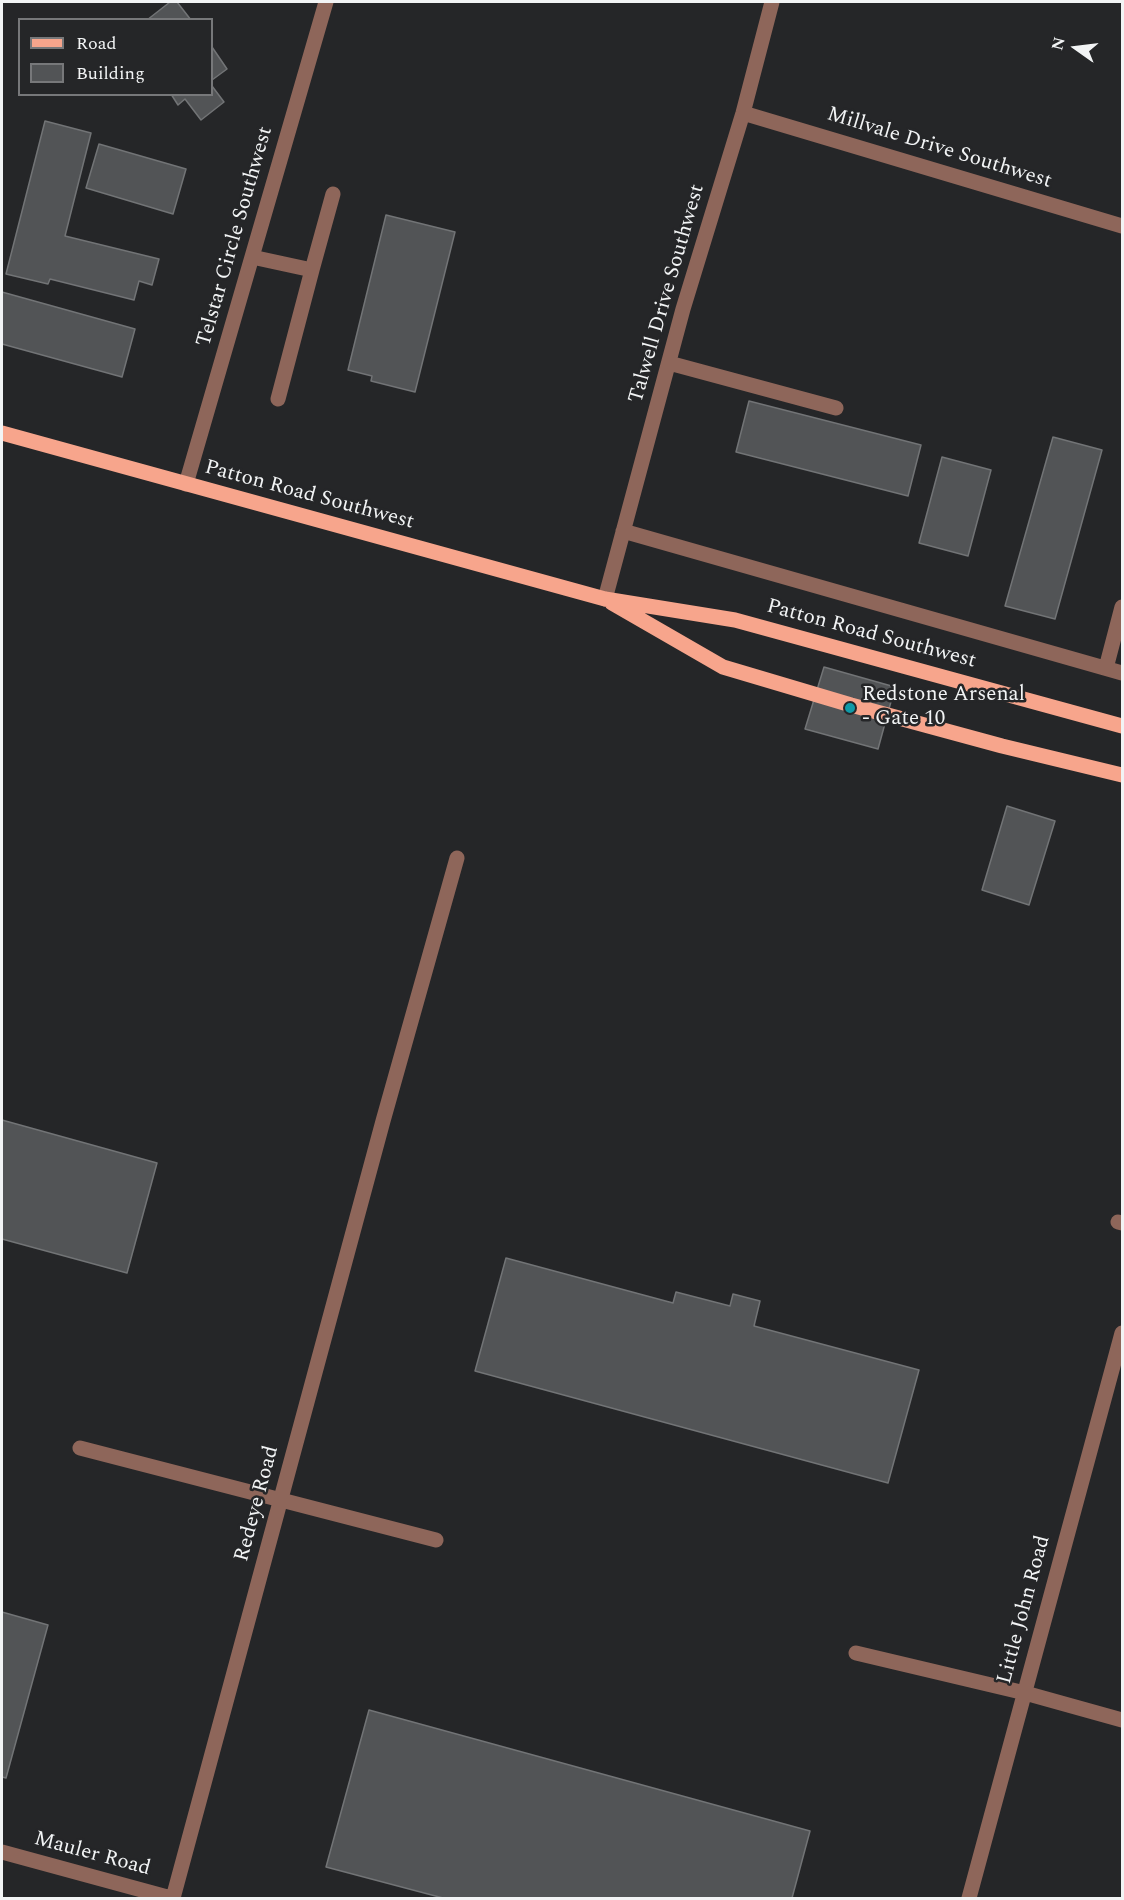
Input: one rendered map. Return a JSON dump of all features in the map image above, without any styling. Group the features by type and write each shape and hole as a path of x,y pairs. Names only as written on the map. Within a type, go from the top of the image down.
{"main road":[{"name":"Patton Road Southwest","path":"2,433 605,599 735,620 1122,726"},
{"name":"Patton Road Southwest","path":"605,599 723,667 1002,746 1122,775"}],"street":[{"name":"Telstar Circle Southwest","path":"186,484 326,2"},
{"name":"Talwell Drive Southwest","path":"605,599 669,363 743,113 772,2"},
{"name":"Millvale Drive Southwest","path":"743,113 1122,226"},
{"path":"278,399 333,194"},
{"path":"252,257 312,270"},
{"path":"669,363 836,408"},
{"path":"623,531 1122,673"},
{"path":"1106,668 1122,607"},
{"name":"Redeye Road","path":"172,1899 382,1121 457,858"},
{"name":"Little John Road","path":"969,1899 1122,1333"},
{"path":"80,1448 436,1540"},
{"path":"856,1653 1025,1693 1122,1720"},
{"name":"Mauler Road","path":"2,1852 172,1899"}],"building":[{"path":"170,2 177,2 189,18 150,18"},
{"path":"213,48 227,69 213,79"},
{"path":"213,87 224,102 201,120 185,99 178,105 172,96 213,96"},
{"path":"45,121 91,133 65,236 159,259 152,285 139,281 134,300 50,279 48,284 6,274"},
{"path":"99,144 186,169 173,214 86,188"},
{"path":"386,215 455,232 415,392 371,381 372,376 348,370"},
{"path":"2,292 135,329 122,377 2,344"},
{"path":"749,401 921,445 908,496 736,452"},
{"path":"1053,437 1102,450 1055,619 1005,606"},
{"path":"942,457 991,470 968,556 919,543"},
{"name":"Redstone Arsenal - Gate 10","path":"824,667 895,687 878,749 805,729"},
{"path":"1007,806 1055,821 1029,905 982,890"},
{"path":"2,1120 157,1163 127,1273 2,1239"},
{"path":"506,1258 673,1303 676,1292 730,1306 733,1294 760,1301 754,1326 919,1370 888,1483 475,1371"},
{"path":"2,1612 48,1625 6,1778 2,1777"},
{"path":"369,1710 810,1831 792,1898 443,1898 326,1867"}],"place":[{"name":"Redstone Arsenal - Gate 10","path":"850,708"}]}
